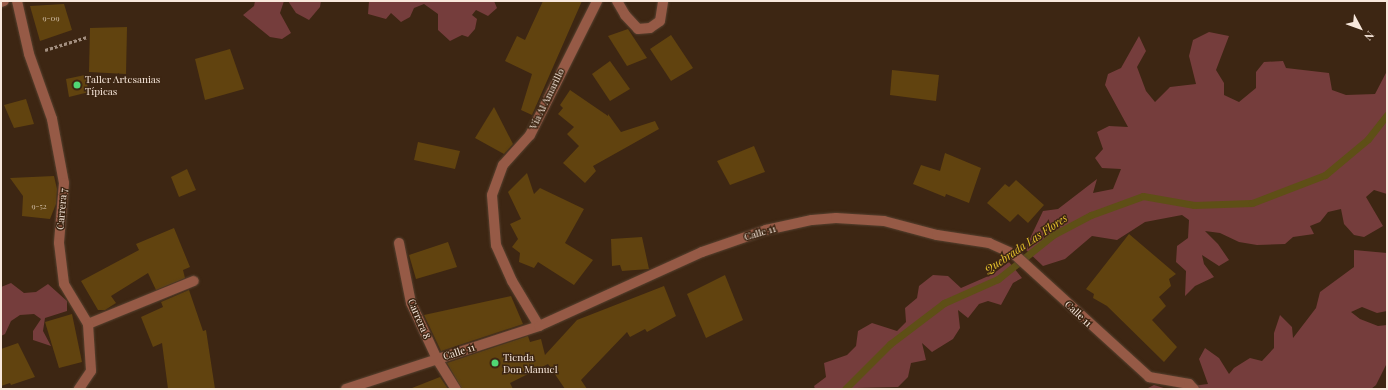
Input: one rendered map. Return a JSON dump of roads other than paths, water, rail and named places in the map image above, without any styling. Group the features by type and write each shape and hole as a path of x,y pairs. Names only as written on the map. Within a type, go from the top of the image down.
{"street":[{"name":"Carrera 7","path":"17,1 29,54 52,119 64,183 59,243 64,284 88,324 91,371 79,389"},
{"name":"Vía Al Amarillo","path":"540,326 512,281 496,245 492,194 503,165 530,135 597,1"},
{"path":"617,1 625,16 638,29 650,28 660,21 663,1"},
{"name":"Calle 11","path":"346,389 540,326 702,252 766,230 812,220 836,218 884,220 937,235 989,243 1014,254 1046,282 1071,308 1149,377 1189,384 1194,389"},
{"name":"Carrera 8","path":"399,243 411,303 437,359 456,389"},
{"path":"88,324 194,281"}],"waterway":[{"name":"Quebrada Las Flores","path":"845,389 890,344 944,303 998,279 1053,235 1091,215 1143,196 1194,205 1252,203 1325,175 1368,139 1387,115"}],"place":[{"name":"Taller Artesanias Típicas","path":"77,85"},
{"name":"Tienda Don Manuel","path":"495,363"}]}
